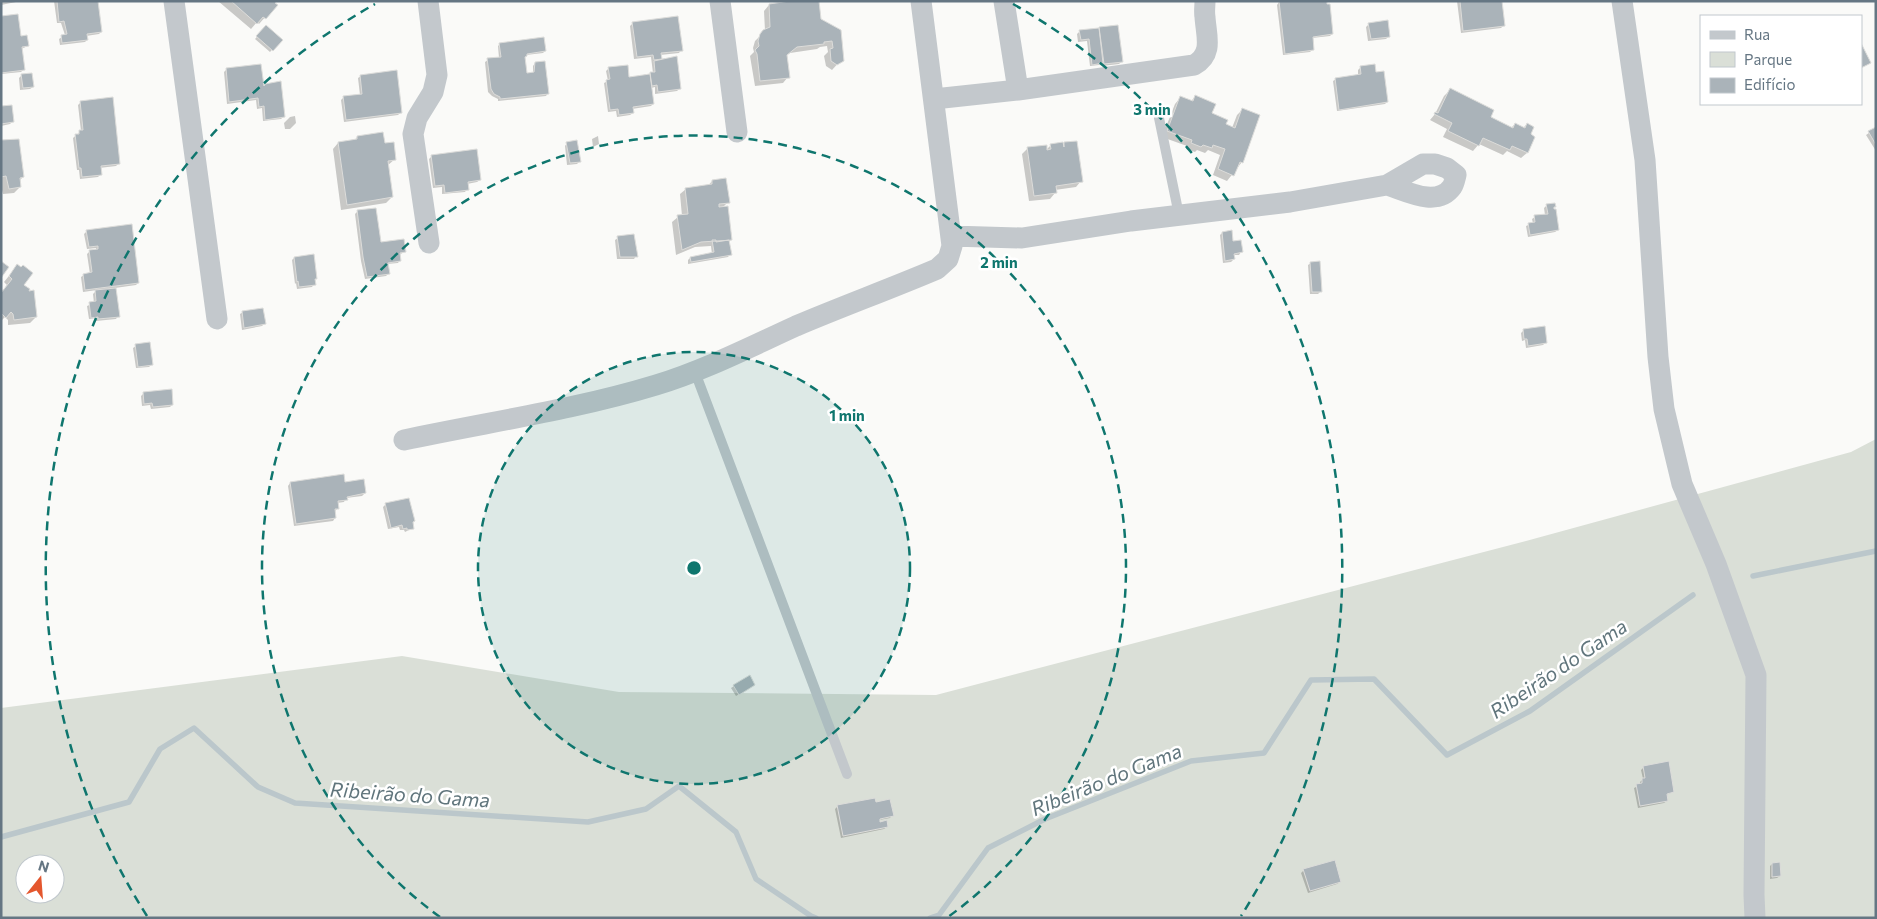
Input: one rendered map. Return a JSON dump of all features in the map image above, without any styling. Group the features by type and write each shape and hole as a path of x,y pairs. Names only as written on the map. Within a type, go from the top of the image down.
{"street":[{"path":"174,1 217,320"},
{"path":"428,1 437,75 433,92 417,118 413,134 429,243"},
{"path":"720,1 736,132"},
{"path":"404,440 462,427 563,410 656,385 695,372 834,310 937,269 948,260 952,246 951,236 922,1"},
{"path":"1004,1 1018,90"},
{"path":"934,99 1018,90 1194,65 1199,62 1207,51 1208,35 1205,19 1205,1"},
{"path":"1622,1 1645,160 1658,357 1664,409 1682,484 1716,564 1756,675 1754,885 1756,918"},
{"path":"951,236 1022,238 1290,202 1387,185"}],"lane":[{"path":"1159,118 1179,216"},
{"path":"695,372 847,774"}],"green space":[{"path":"1876,439 1876,918 1,918 1,708 402,656 619,692 936,695 1526,541 1851,452"}],"building":[{"path":"57,1 98,1 102,32 87,34 88,40 62,43 61,35 67,34 64,21 59,22"},
{"path":"231,1 277,1 275,3 278,5 266,19 263,17 257,24"},
{"path":"790,1 819,1 821,19 841,30 844,61 837,65 831,61 830,49 833,48 832,41 824,42 824,44 797,47 787,55 790,78 760,81 755,50 759,46 760,34 763,30 770,27 769,4"},
{"path":"1279,1 1327,1 1327,4 1330,4 1333,34 1313,37 1314,50 1285,54"},
{"path":"1460,1 1502,1 1505,26 1463,31"},
{"path":"18,14 21,36 27,35 29,46 22,47 25,70 1,73 1,16"},
{"path":"678,16 683,51 661,53 662,59 654,60 653,55 637,57 632,22"},
{"path":"1388,20 1390,37 1371,39 1368,23"},
{"path":"266,25 283,40 273,51 256,36"},
{"path":"1118,25 1123,62 1104,64 1099,27"},
{"path":"1099,28 1103,63 1092,65 1089,39 1081,40 1079,30"},
{"path":"544,37 546,51 527,54 525,57 527,73 534,72 535,62 545,61 549,94 500,99 491,89 487,58 501,57 499,43"},
{"path":"1862,45 1871,63 1862,68"},
{"path":"677,56 681,89 658,92 657,85 652,86 651,80 650,72 655,72 654,61"},
{"path":"261,64 264,86 265,84 281,81 285,117 265,120 264,106 259,107 258,98 229,102 226,68"},
{"path":"1375,64 1376,72 1384,71 1388,102 1339,110 1335,78 1361,74 1360,66"},
{"path":"628,65 629,77 650,74 654,104 633,107 634,113 619,115 618,109 610,110 606,80 610,79 608,67"},
{"path":"397,70 402,113 346,120 343,96 362,94 360,75"},
{"path":"32,73 34,87 23,88 21,74"},
{"path":"1450,88 1494,110 1491,117 1513,128 1515,123 1525,128 1527,123 1534,127 1531,134 1535,137 1528,153 1512,146 1510,150 1483,138 1479,146 1448,131 1452,123 1434,114 1435,112 1438,113"},
{"path":"1195,95 1216,104 1212,113 1228,120 1226,124 1235,128 1242,108 1260,115 1243,163 1240,162 1234,176 1218,169 1225,149 1213,145 1212,148 1203,145 1201,147 1191,143 1192,140 1167,131 1180,96 1193,101"},
{"path":"113,97 120,164 101,166 102,175 82,177 81,168 79,168 75,134 79,134 79,130 83,130 80,101"},
{"path":"12,105 14,122 1,124 1,106"},
{"path":"1876,127 1876,145 1868,131"},
{"path":"383,132 385,143 394,142 396,160 388,161 393,197 347,205 338,142 357,139 357,136"},
{"path":"19,139 24,177 20,178 21,187 9,189 6,176 1,177 1,140"},
{"path":"577,140 581,162 570,163 566,142"},
{"path":"1077,141 1083,182 1056,186 1057,193 1034,196 1027,147 1047,145 1047,150 1051,149 1050,144 1063,142 1064,147 1064,142"},
{"path":"477,149 481,180 468,182 469,190 445,193 444,185 435,186 431,155"},
{"path":"726,178 730,203 719,204 719,207 728,206 732,240 701,242 682,250 677,215 688,214 685,188 712,184 712,180"},
{"path":"1555,203 1556,207 1554,209 1556,209 1559,230 1530,235 1528,223 1535,222 1534,215 1548,214 1546,204"},
{"path":"376,208 381,242 404,239 406,252 400,253 401,261 388,263 390,274 367,277 357,210"},
{"path":"132,224 139,283 85,290 83,274 92,272 89,250 98,249 98,246 89,247 86,230"},
{"path":"1232,230 1233,241 1241,240 1243,252 1234,254 1235,259 1225,261 1222,232"},
{"path":"634,234 638,257 620,257 617,236"},
{"path":"712,240 716,240 716,242 729,240 732,255 691,262 690,257 714,252"},
{"path":"314,254 316,285 299,287 294,257"},
{"path":"1,261 9,267 1,278"},
{"path":"1320,261 1322,292 1312,292 1310,262"},
{"path":"17,264 21,267 23,265 33,273 24,285 30,289 29,291 34,290 37,317 14,320 11,312 6,318 1,313 1,293 12,279 9,276"},
{"path":"116,288 120,317 91,318 89,302 96,301 95,290"},
{"path":"263,308 266,324 244,328 242,311"},
{"path":"1545,326 1547,343 1528,346 1527,339 1524,339 1523,329"},
{"path":"150,342 153,365 138,367 135,344"},
{"path":"172,389 173,405 153,407 152,403 144,404 143,392"},
{"path":"344,474 345,482 364,479 366,493 347,497 348,500 338,501 339,509 335,509 336,518 296,524 290,482"},
{"path":"409,498 415,521 413,522 414,529 403,529 402,525 391,528 385,503"},
{"path":"750,675 755,685 739,695 733,685"},
{"path":"1669,761 1674,792 1667,794 1668,801 1640,806 1636,784 1642,783 1642,778 1645,778 1643,766"},
{"path":"875,798 876,802 890,799 894,816 880,819 880,822 887,820 888,827 843,836 837,805"},
{"path":"1335,860 1341,882 1310,891 1303,869"},
{"path":"1780,862 1781,876 1772,877 1772,863"}],"waterway":[{"name":"Ribeirão do Gama","path":"1753,576 1876,551"},
{"name":"Ribeirão do Gama","path":"930,918 939,915 988,848 1045,819 1191,761 1264,753 1311,680 1374,679 1447,755 1530,711 1693,595"},
{"name":"Ribeirão do Gama","path":"1,837 129,802 160,749 194,728 258,787 295,803 588,822 646,809 679,786 736,832 756,879 816,918"}]}
